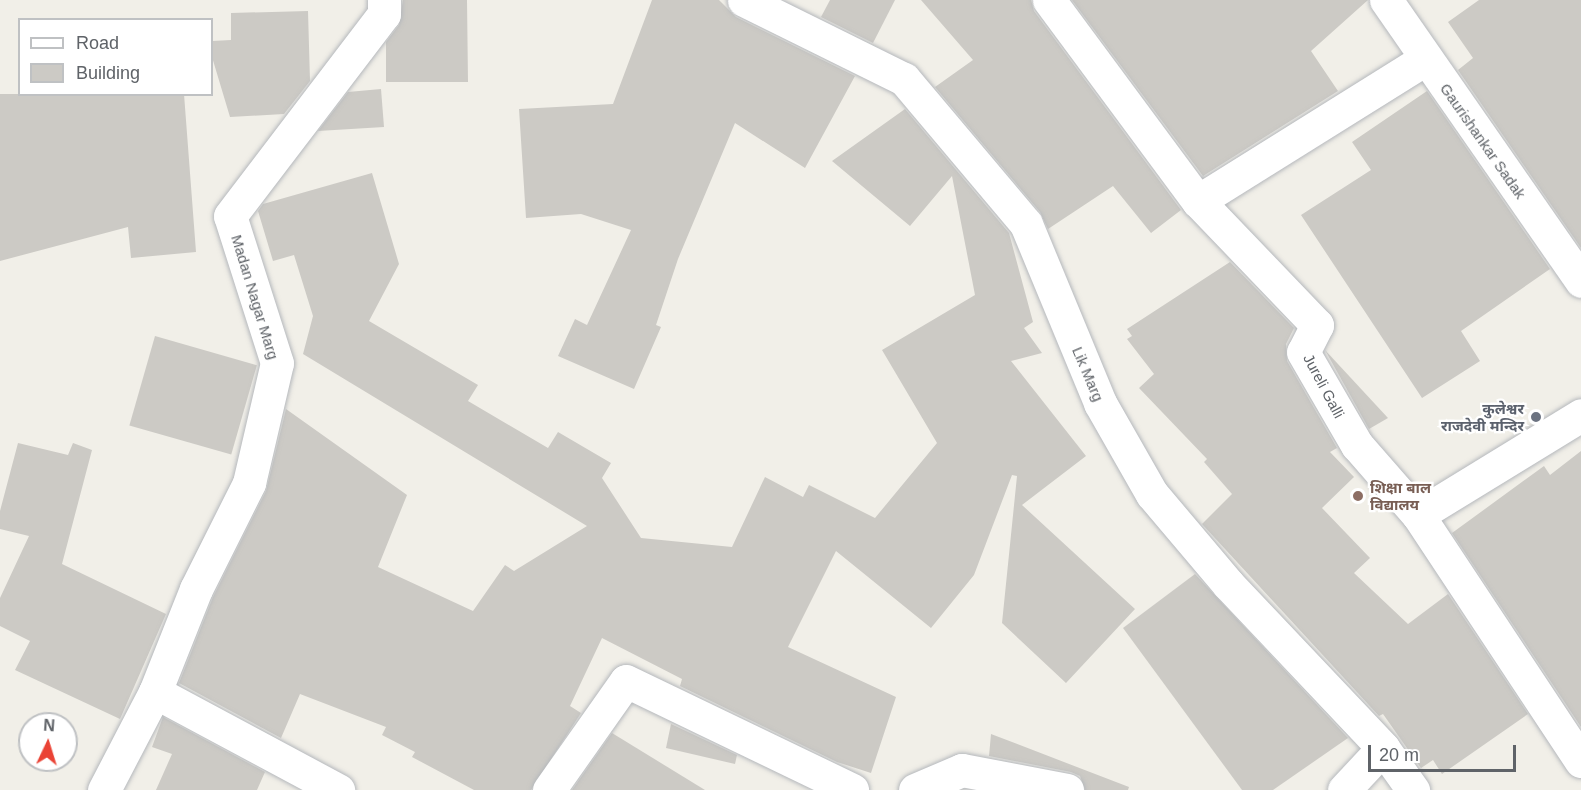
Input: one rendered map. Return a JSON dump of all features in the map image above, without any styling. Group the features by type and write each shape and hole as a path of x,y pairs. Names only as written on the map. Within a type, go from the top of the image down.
{"street":[{"name":"Madan Nagar Marg","path":"104,790 155,692 196,589 249,483 277,363 230,216 384,14 384,0"},
{"name":"Lik Marg","path":"744,0 904,80 1026,224 1100,404 1152,494 1228,584 1383,748 1413,790"},
{"name":"Jureli Galli","path":"1049,0 1198,201 1317,325 1303,352 1357,445 1418,515 1581,761"},
{"name":"Gaurishankar Sadak","path":"1386,0 1581,281"},
{"path":"1198,201 1425,59"},
{"path":"1418,515 1581,415"},
{"path":"549,790 626,681 852,790"},
{"path":"155,692 338,790"},
{"path":"1344,790 1383,748"},
{"path":"915,790 962,770 1067,790"}],"building":[{"path":"403,0 467,0 468,82 386,82 386,42 399,25"},
{"path":"652,0 719,0 736,17 855,76 805,168 735,123 678,259 656,325 661,327 634,389 558,356 575,319 587,325 631,230 581,214 526,218 519,109 613,104"},
{"path":"830,0 895,0 873,43 821,17"},
{"path":"921,0 1031,0 1034,11 1181,210 1151,233 1113,186 1048,229 1040,212 935,87 973,60"},
{"path":"1072,0 1368,0 1311,51 1338,91 1203,176"},
{"path":"1479,0 1581,0 1581,248 1458,70 1473,58 1448,22"},
{"path":"308,11 310,81 284,114 230,117 213,60 213,41 231,40 231,13"},
{"path":"381,89 384,127 318,131 348,92"},
{"path":"1427,91 1550,269 1461,331 1480,361 1422,398 1301,215 1371,170 1352,142"},
{"path":"0,94 18,94 18,96 184,96 196,252 131,258 128,227 0,261"},
{"path":"905,109 1009,233 1033,322 1024,328 1042,353 1011,361 1086,456 1022,505 1135,609 1066,683 1002,623 1017,476 1012,475 974,575 931,628 836,551 788,647 896,697 871,773 837,762 680,686 682,679 602,638 570,706 581,713 531,790 474,790 412,757 415,752 382,735 386,727 300,694 281,738 179,683 213,597 266,491 286,409 407,495 378,567 473,611 505,565 514,571 587,526 303,354 313,316 294,255 273,261 258,211 263,204 372,173 399,264 369,321 478,385 468,401 548,448 558,432 611,463 602,478 641,538 732,547 765,477 803,497 809,485 875,518 937,443 882,350 975,295 952,176 910,226 832,161"},
{"path":"1230,262 1294,328 1286,344 1287,361 1337,448 1330,452 1354,477 1322,508 1370,558 1354,573 1408,624 1448,594 1528,714 1442,774 1433,760 1421,768 1383,714 1379,716 1202,524 1232,494 1204,462 1207,459 1139,388 1154,374 1127,339 1132,336 1127,329"},
{"path":"155,336 257,365 231,455 129,425"},
{"path":"1325,350 1388,418 1369,429"},
{"path":"18,443 68,455 73,443 92,450 62,564 166,614 120,719 15,670 30,641 0,626 0,598 29,536 0,529 0,511"},
{"path":"1581,451 1581,727 1452,533 1544,466 1550,475"},
{"path":"1195,574 1348,738 1273,790 1242,790 1123,628"},
{"path":"163,717 265,772 257,790 156,790 172,754 152,747"},
{"path":"671,724 737,755 735,764 666,748"},
{"path":"612,733 705,790 572,790"},
{"path":"991,734 1129,787 1128,790 1085,790 1080,776 1071,772 989,756"}],"place":[{"name":"कुलेश्वर राजदेवी मन्दिर","path":"1536,417"},
{"name":"शिक्षा बाल विद्यालय","path":"1358,496"}]}
